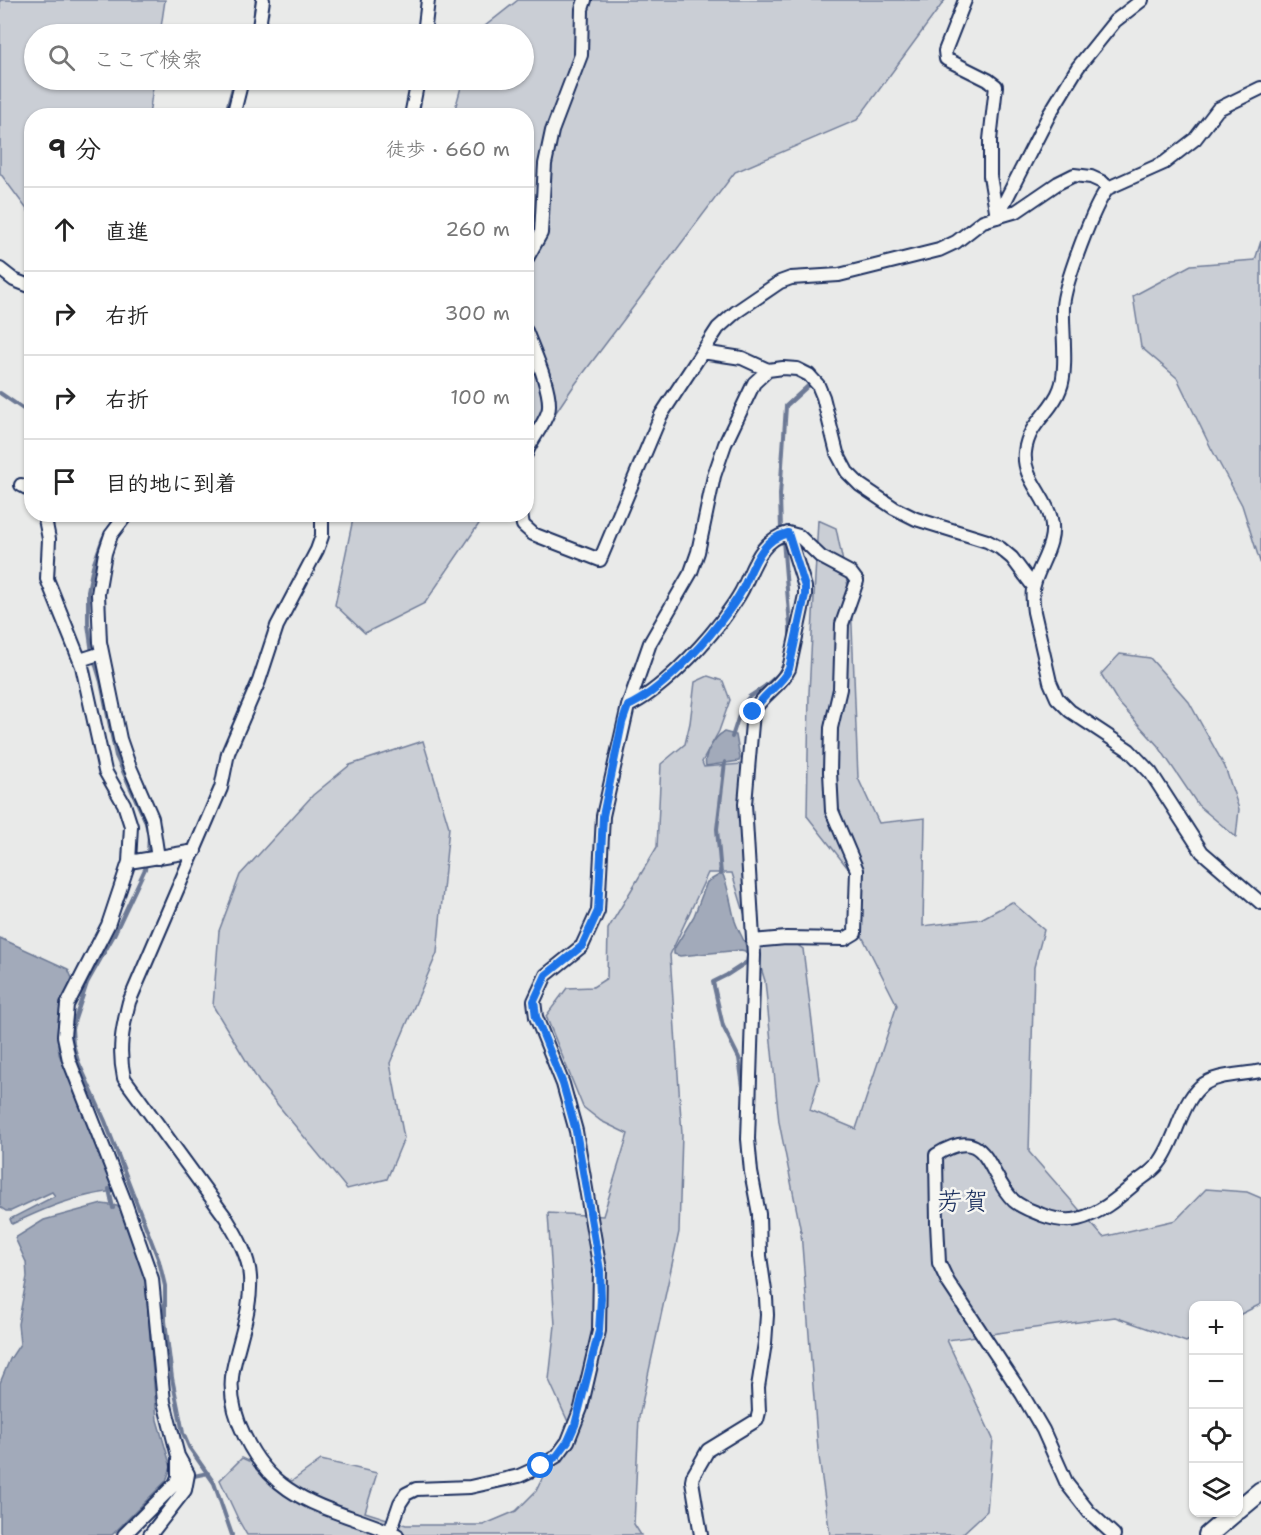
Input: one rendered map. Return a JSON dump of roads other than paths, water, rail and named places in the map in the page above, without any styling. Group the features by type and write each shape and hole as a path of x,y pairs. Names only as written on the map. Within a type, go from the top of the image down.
{"main road":[{"path":"1243,1506 1261,1491"},
{"path":"1208,1535 1230,1517"}],"street":[{"path":"259,24 263,0"},
{"path":"425,24 429,0"},
{"path":"534,246 541,233 545,164 552,131 581,55 582,9 585,0"},
{"path":"965,0 945,51 946,59 996,86 990,140 990,176 997,217"},
{"path":"997,217 1050,113 1078,67 1115,21 1142,0"},
{"path":"1261,88 1218,109 1195,139 1164,163 1108,188 1095,208 1064,294 1061,387 1035,424 1025,451 1025,463 1030,477 1051,519 1047,555 1033,586 1034,612 1050,682 1057,698 1070,711 1129,750 1151,773 1202,852 1261,903"},
{"path":"235,108 240,90"},
{"path":"413,108 416,90"},
{"path":"523,522 533,534 600,560 661,415 718,328 736,312 780,282 791,278 839,275 939,250 956,242 983,221 1017,211 1074,175 1091,177 1108,188"},
{"path":"0,268 14,280 24,284"},
{"path":"702,352 742,358 768,370 796,369 809,375 818,385 837,453 847,472 860,485 894,508 916,519 987,541 1000,548 1012,558 1033,586"},
{"path":"534,354 549,397 549,411 534,437"},
{"path":"322,522 322,536 317,550 277,626 259,681 228,753 221,788 129,1002 122,1032 120,1058 124,1078 226,1218 238,1237 245,1255 250,1274 248,1312 232,1373 237,1415 250,1447 272,1476 288,1489 308,1500 393,1533 400,1503 406,1494 416,1489 470,1487 519,1476 557,1456 568,1441 581,1408 599,1331 600,1270 576,1131 563,1084 536,1017 534,1001 546,975 582,946 598,911 603,816 622,723 650,643 691,572 699,552 714,476 725,444 754,383 768,370"},
{"path":"46,522 50,539 47,579 92,656 129,765 152,818 156,858"},
{"path":"121,522 111,535 105,553 98,594 92,656 97,728 105,771 124,804 131,826 134,862 108,925 67,1005 64,1036 69,1060 125,1202 152,1279 164,1402 178,1456 188,1474 185,1490 150,1535"},
{"path":"628,706 654,688 700,646 740,593 759,555 771,540 788,533 798,536 821,557 851,573 857,581 842,624 840,690 831,728 830,772 832,811 857,870 855,933 846,939 753,941"},
{"path":"701,1535 693,1476 708,1450 757,1420 758,1387 765,1343 766,1298 760,1256 759,1214 751,1172 748,1139 753,1034 753,941 745,804 753,712 759,702 785,677 789,669 805,595 805,587 788,533"},
{"path":"134,862 195,851"},
{"path":"1114,1535 1089,1512 1067,1484 1043,1430 1027,1402 948,1282 939,1263 936,1155 948,1147 965,1143 982,1151 1003,1188 1015,1202 1051,1219 1073,1221 1091,1216 1104,1209 1159,1164 1200,1086 1217,1079 1261,1071"},
{"path":"124,1535 175,1484 178,1477 178,1456"}],"water":[{"path":"724,732 736,735 739,761 706,766 706,757 710,747"},
{"path":"719,870 726,882 735,921 749,957 745,951 741,950 680,956 674,954 674,949 694,916 707,882 719,875"},
{"path":"0,938 68,969 72,978 60,1015 59,1054 116,1189 62,1203 12,1224 10,1219 55,1196 52,1192 11,1211 0,1207"},
{"path":"102,1204 117,1206 121,1210 138,1249 145,1277 157,1420 171,1467 166,1481 112,1535 2,1535 0,1532 0,1383 10,1359 20,1344 18,1324 27,1277 26,1262 15,1238 44,1220"}],"waterway":[{"path":"255,11 257,0"},
{"path":"227,108 232,90"},
{"path":"781,530 780,495 786,406 809,385"},
{"path":"0,393 24,410"},
{"path":"113,522 103,538 93,566 88,591 88,624 92,653 101,682 116,756 145,820 149,834 148,854 145,869 114,935 87,983 72,1028 73,1044 159,1261 165,1286 165,1321 172,1378 183,1433 189,1447 214,1483 232,1535"},
{"path":"783,540 790,641"},
{"path":"732,737 742,706 749,697 779,674 786,660"},
{"path":"721,874 717,829 725,762"},
{"path":"744,1094 739,1058 723,1026 713,982 747,962 748,957"},
{"path":"109,1189 113,1208"},
{"path":"194,1476 208,1473"}],"district":[{"name":"芳賀","path":"963,1201"}]}
